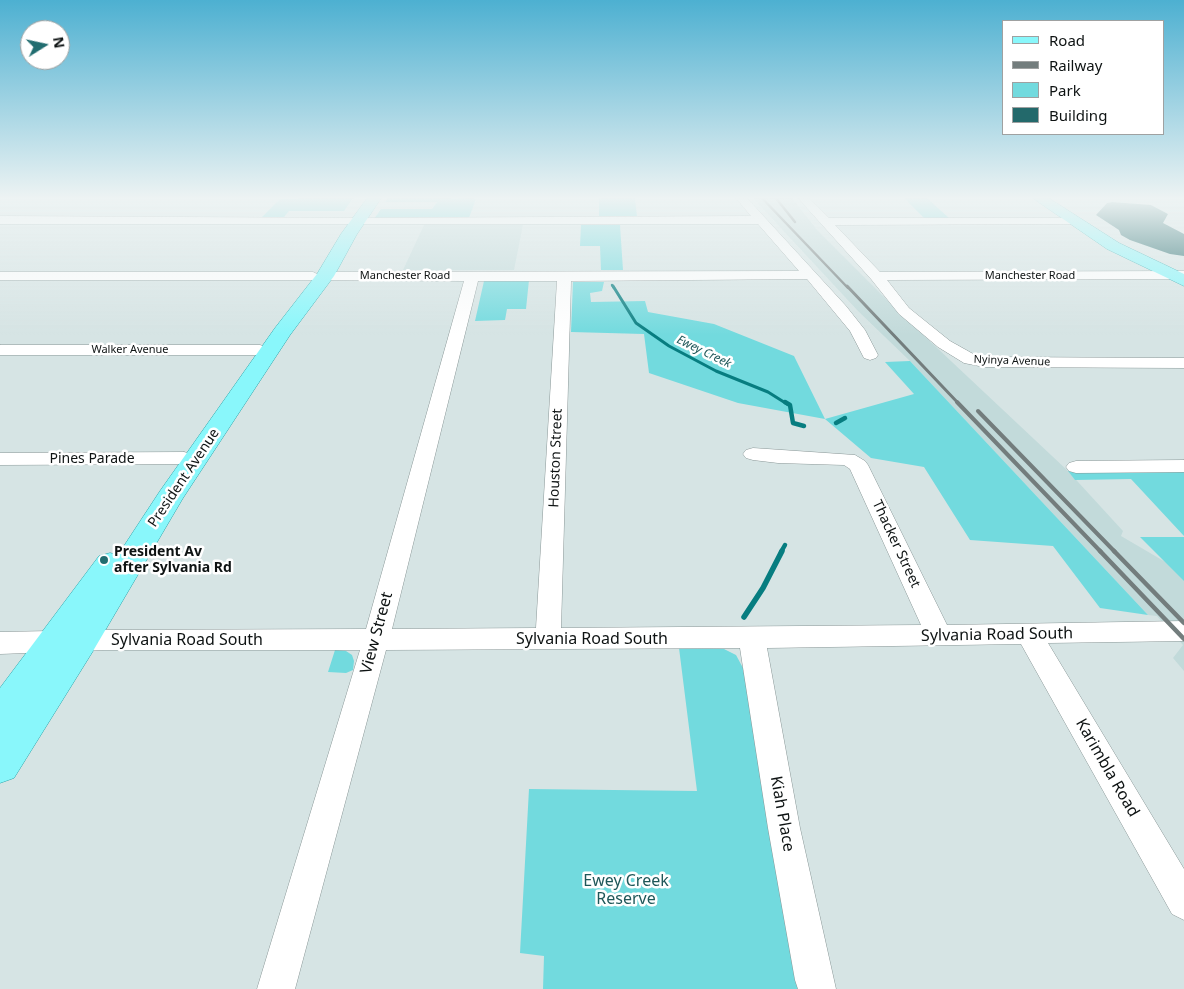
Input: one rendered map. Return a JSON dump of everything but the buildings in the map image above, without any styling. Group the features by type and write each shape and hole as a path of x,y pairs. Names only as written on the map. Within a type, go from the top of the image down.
{"main road":[{"name":"President Avenue","path":"0,765 67,642 125,546 260,350 319,276 340,243"},
{"path":"1108,243 1181,276"},
{"path":"1127,243 1181,276"},
{"name":"President Avenue","path":"0,718 67,642 170,497 282,332 309,299 319,276"}],"street":[{"path":"782,243 841,309 857,330 870,355"},
{"name":"Nyinya Avenue","path":"844,243 876,276 904,311 944,344 970,359 984,362 1182,363"},
{"name":"Manchester Road","path":"0,276 564,277 810,275"},
{"name":"View Street","path":"276,989 376,639 472,276"},
{"name":"Manchester Road","path":"876,276 1181,276"},
{"name":"Houston Street","path":"548,639 564,277"},
{"name":"Walker Avenue","path":"0,350 260,350"},
{"name":"Thacker Street","path":"753,454 778,457 848,459 854,461 861,469 939,635"},
{"name":"Pines Parade","path":"0,459 184,458"},
{"path":"1076,467 1184,466"},
{"name":"Sylvania Road South","path":"0,643 752,638 1184,631"},
{"name":"Karimbla Road","path":"1029,634 1184,902"},
{"name":"Kiah Place","path":"752,638 784,828 814,980 818,989"}],"shaded area":[{"path":"416,243 519,243 514,270 403,270"},
{"path":"795,243 830,243 902,315 1068,471 1123,531 1121,536 1174,567 1184,576 1184,671 1173,658 1183,645 1157,616 1148,615 910,361 858,311"}],"green space":[{"path":"580,243 621,243 623,270 601,270 600,246 580,246"},
{"path":"529,280 526,309 507,309 505,320 475,321 484,281"},
{"path":"573,282 604,282 602,291 590,293 591,302 645,301 648,312 714,324 794,356 825,419 738,403 649,373 644,334 571,332"},
{"path":"910,361 1148,615 1100,608 1053,546 970,540 924,467 871,458 825,419 914,394 885,362"},
{"path":"1184,470 1184,536 1131,479 1075,480 1068,471"},
{"path":"1140,537 1184,537 1184,581"},
{"name":"Ewey Creek Reserve","path":"679,648 724,649 736,655 743,668 806,989 543,989 544,956 520,953 529,789 697,791"},
{"path":"335,650 346,651 352,655 354,661 353,670 346,673 328,672"}],"waterway":[{"name":"Ewey Creek","path":"613,286 636,323 669,346 716,371 768,392 787,404"},
{"name":"Ewey Creek","path":"785,402 790,405 793,423 804,426"},
{"path":"836,423 845,418"},
{"name":"Ewey Creek","path":"781,552 785,545"},
{"name":"Ewey Creek","path":"744,617 763,588 782,551"}],"railway":[{"path":"805,243 848,288"},
{"path":"847,286 959,404"},
{"path":"957,402 1101,552"},
{"path":"978,411 1115,552"},
{"path":"1100,551 1184,639"},
{"path":"1114,551 1184,623"}],"place":[{"name":"President Av after Sylvania Rd","path":"104,560"}]}
